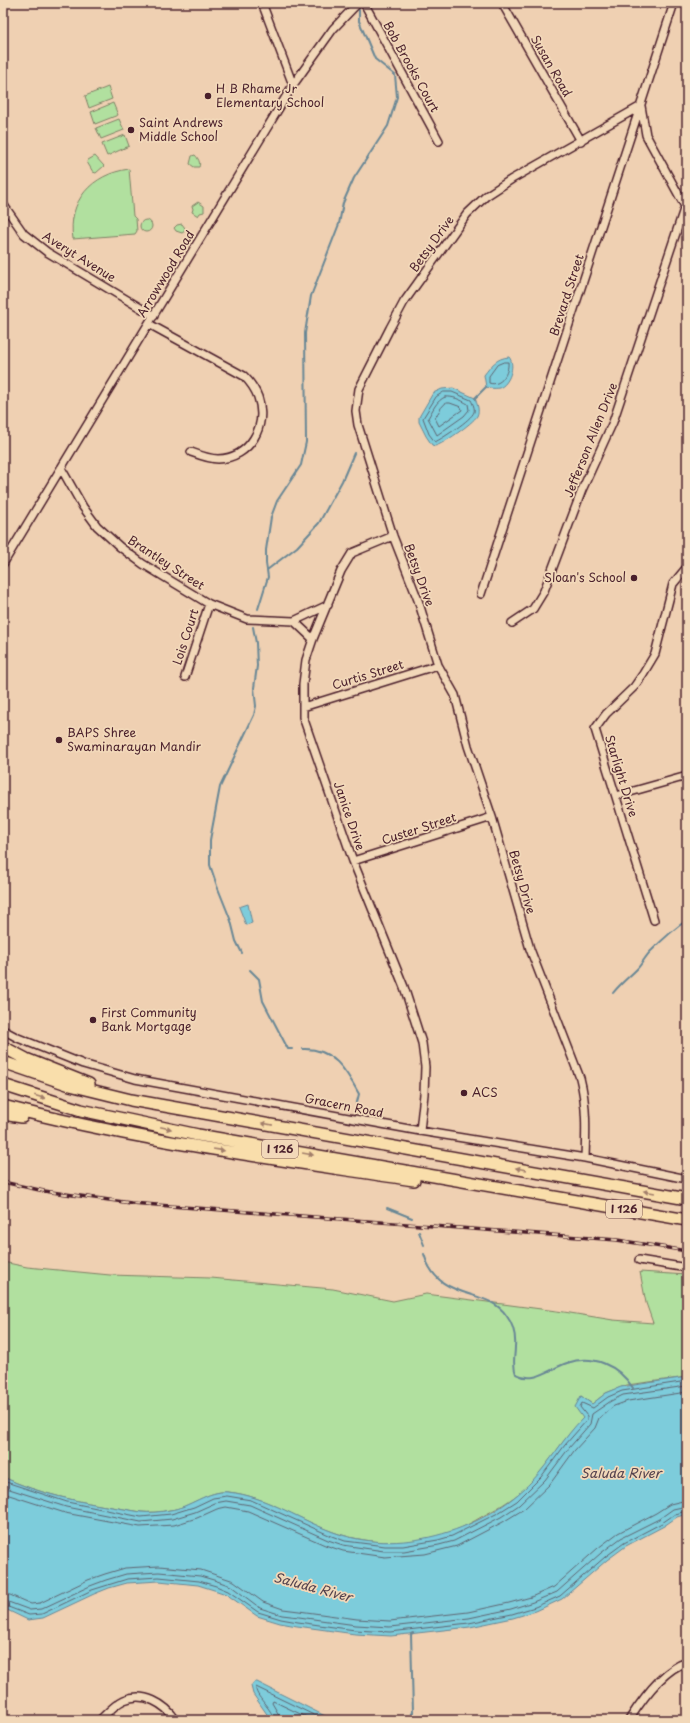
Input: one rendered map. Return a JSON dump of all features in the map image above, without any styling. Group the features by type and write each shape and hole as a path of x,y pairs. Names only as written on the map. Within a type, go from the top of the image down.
{"highway":[{"path":"3,1047 26,1059 131,1100"},
{"name":"I 126","path":"3,1062 70,1085 131,1100 687,1199"},
{"name":"I 126","path":"3,1085 81,1110 198,1135 687,1220"},
{"path":"3,1106 125,1134"},
{"path":"3,1114 416,1180 560,1198"}],"street":[{"path":"262,3 292,85"},
{"name":"Arrowwood Road","path":"3,564 292,85 333,29 358,3"},
{"name":"Bob Brooks Court","path":"364,3 439,141"},
{"name":"Susan Road","path":"502,3 581,141"},
{"name":"Brevard Street","path":"482,594 674,3"},
{"path":"641,106 646,135 686,208"},
{"name":"Betsy Drive","path":"585,1158 586,1111 580,1078 530,949 492,817 468,746 454,695 438,665 418,600 393,536 358,425 356,411 359,389 404,302 467,214 486,196 512,179 641,106"},
{"name":"Averyt Avenue","path":"3,204 24,234 48,252 154,316"},
{"name":"Jefferson Allen Drive","path":"512,623 533,609 544,591 582,490 613,422 686,208"},
{"path":"149,324 244,376 258,395 261,408 257,434 251,443 242,451 231,457 218,459 203,457 191,452"},
{"name":"Brantley Street","path":"61,468 83,507 98,526 120,547 143,564 209,604 247,619 294,620 328,605"},
{"name":"Janice Drive","path":"393,536 352,553 341,571 306,660 303,684 303,707 304,717 353,861 404,987 422,1044 425,1067 420,1131"},
{"name":"Starlight Drive","path":"654,920 595,729 606,714 627,695 643,674 655,654 673,584 687,567"},
{"name":"Lois Court","path":"185,677 209,604"},
{"path":"294,620 313,639"},
{"name":"Curtis Street","path":"303,707 438,665"},
{"path":"616,796 687,776"},
{"name":"Custer Street","path":"353,861 492,817"},
{"name":"Gracern Road","path":"3,1030 58,1055 127,1077 420,1131 585,1158 687,1178"},
{"path":"639,1260 687,1268"},
{"path":"629,1720 645,1696 658,1683 670,1672 687,1662"},
{"path":"100,1720 124,1700 136,1697 147,1698 160,1704 171,1713 176,1720"}],"green space":[{"path":"108,87 112,99 89,108 85,96"},
{"path":"113,103 118,115 95,124 91,112"},
{"path":"119,119 124,130 101,139 96,128"},
{"path":"125,135 129,146 107,156 102,144"},
{"path":"195,155 200,164 199,167 194,167 190,164 192,156"},
{"path":"95,156 104,166 96,173 93,172 87,162"},
{"path":"129,169 133,216 136,219 137,231 135,234 73,239 72,225 74,213 78,201 85,192 93,183 104,177"},
{"path":"198,202 204,206 204,212 200,213 198,216 192,212 192,206"},
{"path":"144,220 148,220 152,226 148,232 144,232 140,228 140,224"},
{"path":"182,224 185,231 182,233 176,231 174,228 177,225"},
{"path":"3,1262 27,1267 110,1275 211,1278 333,1289 393,1301 426,1294 613,1320 653,1323 646,1303 640,1272 687,1275 687,1377 627,1385 606,1393 592,1404 581,1396 584,1418 570,1433 533,1481 516,1496 497,1508 463,1527 437,1537 408,1542 379,1542 350,1537 323,1528 256,1498 228,1492 221,1492 206,1496 177,1509 155,1512 138,1512 59,1497 3,1477"}],"water":[{"path":"509,357 512,370 506,383 499,388 486,387 484,375 497,361"},
{"path":"453,388 475,398 478,407 478,414 470,424 450,438 439,445 432,445 419,422 419,417 433,393 442,389"},
{"path":"248,904 252,923 246,925 239,907"},
{"name":"Saluda River","path":"687,1377 687,1514 677,1517 664,1526 626,1546 607,1560 562,1599 536,1611 513,1618 470,1627 391,1636 355,1634 280,1623 257,1616 226,1594 198,1585 159,1581 127,1583 109,1588 43,1618 28,1620 3,1608 3,1477 59,1497 138,1512 159,1512 177,1509 206,1496 221,1492 243,1494 271,1504 339,1534 364,1540 390,1542 417,1540 443,1534 468,1525 492,1513 513,1498 539,1473 583,1418 575,1407 581,1396 592,1404 606,1393 621,1387"},
{"path":"254,1682 257,1682 333,1720 271,1720 253,1694 251,1686"}],"waterway":[{"path":"258,609 268,577 266,550 271,517 277,501 301,465 306,442 305,333 311,296 339,224 343,203 354,178 388,126 397,97 395,75 375,59 359,21 359,10"},
{"path":"475,398 486,387"},
{"path":"267,570 297,547 319,523 342,481 354,453"},
{"path":"242,953 236,941 231,921 210,865 210,840 220,787 254,715 256,706 254,688 257,666 256,643 253,627"},
{"path":"613,993 637,969 650,952 687,920"},
{"path":"250,970 259,979 263,1001 288,1049 292,1049"},
{"path":"303,1049 323,1052 337,1062 349,1077 359,1094 356,1106"},
{"path":"387,1208 412,1218"},
{"path":"419,1232 424,1245"},
{"path":"424,1254 431,1270 440,1280 451,1287 487,1300 497,1306 506,1315 512,1326 514,1334 514,1364 516,1374 523,1377 536,1376 567,1363 586,1360 595,1361 620,1373 633,1388"},
{"path":"409,1720 413,1712 411,1634 413,1633"}],"railway":[{"path":"3,1182 44,1191 131,1203 617,1240 687,1251"}],"place":[{"name":"H B Rhame Jr Elementary School","path":"208,96"},
{"name":"Saint Andrews Middle School","path":"131,130"},
{"name":"Sloan's School","path":"634,578"},
{"name":"BAPS Shree Swaminarayan Mandir","path":"59,740"},
{"name":"First Community Bank Mortgage","path":"93,1020"},
{"name":"ACS","path":"464,1093"}]}
